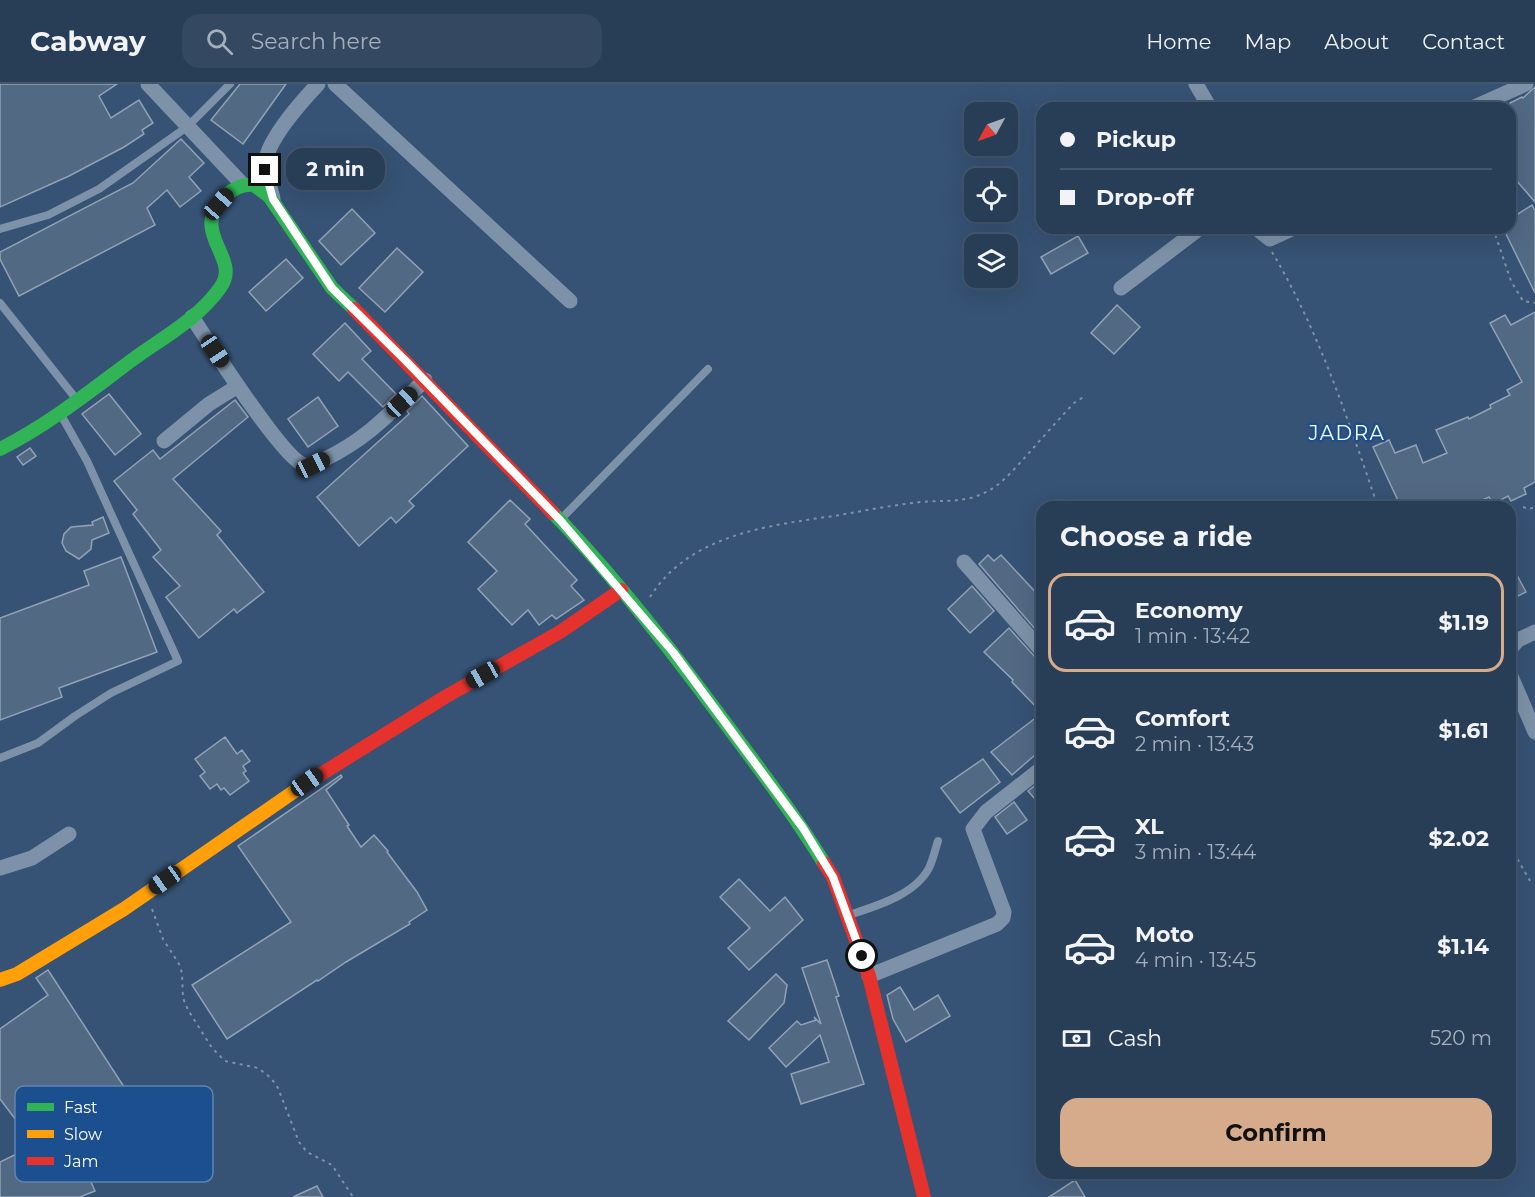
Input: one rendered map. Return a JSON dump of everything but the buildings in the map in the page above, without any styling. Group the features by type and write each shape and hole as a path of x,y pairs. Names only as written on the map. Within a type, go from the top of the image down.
{"street":[{"path":"148,84 243,185"},
{"path":"273,199 265,170 266,159 286,121 318,84"},
{"path":"335,84 570,301"},
{"path":"1196,84 1206,102"},
{"path":"1486,102 1526,84"},
{"path":"0,449 60,414 192,317 213,298 225,278 226,267 211,224 219,204 229,193 243,185 257,186 273,199 332,288 425,380 560,520 644,616 803,828 833,877 869,975 921,1196"},
{"path":"1121,288 1192,234"},
{"path":"1264,234 1270,239 1281,234"},
{"path":"192,317 238,386 290,456 304,466 313,465 337,454 370,432 425,380"},
{"path":"164,441 208,404 238,386"},
{"path":"964,562 1036,644"},
{"path":"0,980 17,974 124,909 325,770 445,697 560,632 621,590"},
{"path":"1516,642 1535,632"},
{"path":"1516,688 1535,732"},
{"path":"869,975 997,924 1003,918 1004,912 973,829 986,812 1036,773"},
{"path":"0,868 32,858 69,834"}],"lane":[{"path":"0,229 48,215 99,189 187,128 230,84"},
{"path":"0,303 77,400"},
{"path":"560,520 708,369"},
{"path":"0,758 38,743 111,693 178,661 87,461 60,414"},
{"path":"847,915 876,906 913,887 928,869 938,841"}],"path":[{"path":"1495,234 1511,281 1523,301 1535,303"},
{"path":"1272,251 1284,271 1324,356 1376,501"},
{"path":"644,616 651,596 674,568 693,555 743,533 776,524 922,502 966,499 984,494 1005,479 1074,403 1084,396"},
{"path":"1523,507 1535,507"},
{"path":"1516,856 1530,881"},
{"path":"147,893 163,939 179,964 182,973 183,998 188,1010 212,1048 225,1060 258,1068 271,1078 278,1088 299,1142 308,1152 332,1165 353,1197"}],"traffic: fast":[{"path":"0,449 68,408 179,327 211,299 225,277 225,266 211,222 215,210 225,196 239,187 254,185 269,196 332,288 354,309"},
{"path":"553,513 600,564 666,645 766,778 824,863"}],"traffic: slow":[{"path":"0,980 17,974 124,909 302,786"}],"traffic: jam":[{"path":"354,309 553,513"},
{"path":"302,786 445,697 560,632 621,590"},
{"path":"824,863 833,877 869,976 924,1197"}],"district":[{"name":"JADRA","path":"1347,433"}],"route":[{"path":"265,170 273,199 332,288 560,520 673,652 818,850 833,877 862,956"}]}
